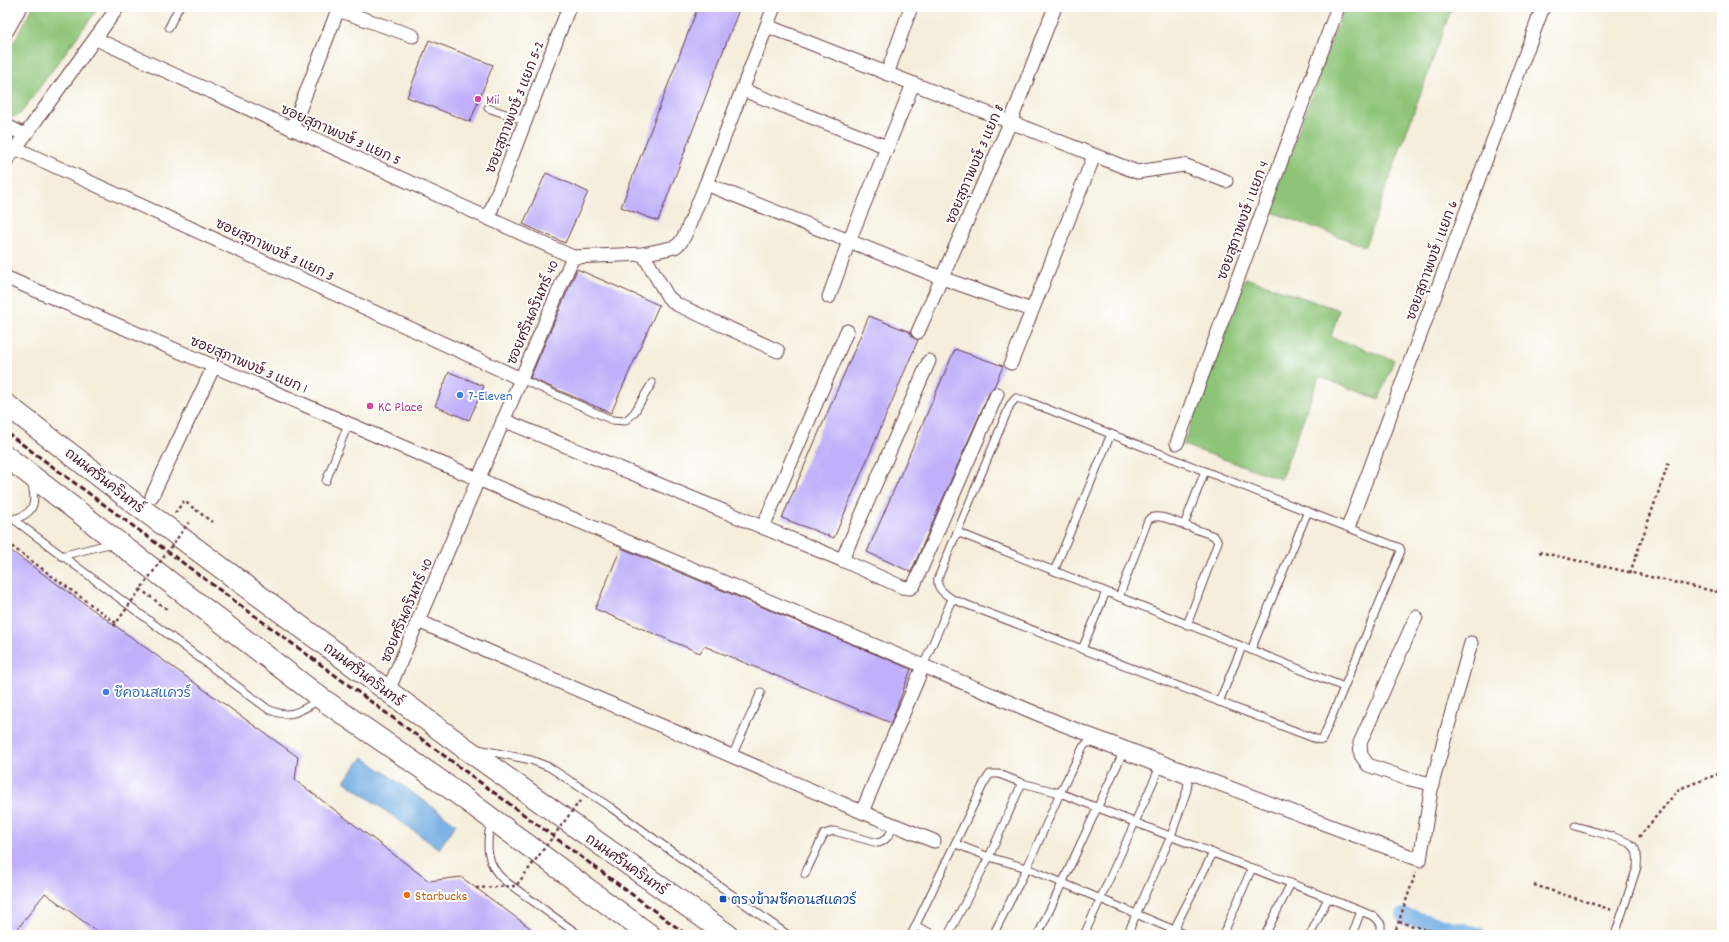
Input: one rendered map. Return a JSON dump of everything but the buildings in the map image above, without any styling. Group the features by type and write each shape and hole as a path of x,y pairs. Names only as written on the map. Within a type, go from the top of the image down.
{"main road":[{"name":"ถนนศรีนครินทร์","path":"7,405 142,509 462,746 728,935"},
{"path":"7,457 322,698 439,780 650,935"}],"street":[{"path":"7,31 20,7"},
{"path":"7,160 118,7"},
{"name":"ซอยสุภาพงษ์ 3 แยก 5-2","path":"488,218 569,7"},
{"name":"ซอยศรีนครินทร์ 40","path":"388,691 573,257 643,254 675,247 680,243 685,235 706,184 774,7"},
{"path":"886,74 911,7"},
{"name":"ซอยสุภาพงษ์ 3 แยก 8","path":"918,332 1010,123 1055,7"},
{"name":"ซอยสุภาพงษ์ 1 แยก 4","path":"1176,443 1338,7"},
{"name":"ซอยสุภาพงษ์ 1 แยก 6","path":"1349,526 1543,7"},
{"path":"292,129 338,9 413,36"},
{"path":"767,26 1137,172 1184,166 1226,181"},
{"name":"ซอยสุภาพงษ์ 3 แยก 5","path":"96,39 573,257"},
{"path":"830,297 849,241 913,84"},
{"path":"743,90 887,147"},
{"path":"7,126 25,135"},
{"name":"ซอยสุภาพงษ์ 3 แยก 3","path":"15,148 521,379"},
{"path":"1011,362 1094,156"},
{"path":"706,184 942,278 1032,310"},
{"path":"643,254 668,297 676,304 778,350"},
{"name":"ซอยสุภาพงษ์ 3 แยก 1","path":"7,278 478,479 1064,725 1420,860"},
{"path":"763,527 847,332"},
{"path":"842,560 929,361"},
{"path":"152,496 214,366"},
{"path":"503,420 842,560 902,587 910,588 914,585 997,394"},
{"path":"1416,617 1360,743 1361,755 1368,765 1405,778 1432,784"},
{"path":"418,621 862,812 934,841"},
{"path":"1420,860 1432,784 1471,643"},
{"path":"862,812 923,666"}],"lane":[{"path":"169,27 180,7"},
{"path":"488,108 526,121"},
{"path":"521,379 612,420 625,421 634,413 652,383"},
{"path":"1016,398 1022,399 1308,511 1399,547 1401,551 1321,740 952,599 940,589 938,582 957,532 1010,405 1016,398"},
{"path":"326,481 348,424"},
{"path":"1054,571 1111,434"},
{"path":"1184,525 1205,471"},
{"path":"10,518 24,516 30,512 34,505 34,491 28,473"},
{"path":"1251,650 1308,511"},
{"path":"1119,597 1150,519 1160,517 1212,535 1218,542 1187,625"},
{"path":"10,518 268,709 278,713 292,714 299,712 322,698"},
{"path":"957,532 1344,688"},
{"path":"61,556 118,542"},
{"path":"1082,649 1106,592"},
{"path":"923,666 952,599"},
{"path":"1219,702 1242,647"},
{"path":"732,756 761,692"},
{"path":"993,935 1027,868 1060,793 1083,747 1087,743 1092,743 1184,779 1188,782 1187,790 1171,836 1127,935"},
{"path":"462,746 531,760 549,767 610,808 788,935"},
{"path":"1038,935 1062,882 1099,808 1122,755"},
{"path":"1084,935 1159,769"},
{"path":"911,935 984,783 990,774 999,774 1022,783 1060,793 1361,911 1375,917 1381,924 1381,935"},
{"path":"948,935 989,857 1022,783"},
{"path":"491,819 487,844 489,857 496,871 501,877 579,935"},
{"path":"805,874 824,834 827,832 834,831 878,843 883,842 888,837 895,825"},
{"path":"1575,826 1632,844 1636,850 1638,858 1637,867 1615,935"},
{"path":"956,844 989,857 1027,868 1137,914 1172,932 1186,935"},
{"path":"1172,932 1213,853"},
{"path":"1223,935 1252,868"},
{"path":"1265,935 1291,883"},
{"path":"1310,935 1328,898"},
{"path":"1352,935 1361,911"},
{"path":"916,926 935,935"}],"path":[{"path":"1630,573 1669,462"},
{"path":"180,507 184,501 212,522"},
{"path":"7,543 115,625 189,522"},
{"path":"1539,552 1722,594"},
{"path":"140,589 168,610"},
{"path":"1632,844 1679,789 1721,774"},
{"path":"476,888 516,886 582,798"},
{"path":"1394,935 1420,860"},
{"path":"1534,885 1622,914"},
{"path":"1399,922 1446,935"}],"green space":[{"path":"33,7 99,7 20,114 13,117 7,114 7,54"},
{"path":"1344,7 1452,7 1365,246 1269,211"},
{"path":"1246,278 1339,310 1331,337 1394,360 1379,399 1319,377 1281,479 1183,445"}],"water":[{"path":"363,757 456,824 439,849 344,781"}],"waterway":[{"path":"1404,916 1478,935"}],"railway":[{"path":"7,433 687,935"}],"place":[{"name":"Mii","path":"478,99"},
{"name":"7-Eleven","path":"460,395"},
{"name":"KC Place","path":"370,406"},
{"name":"ซีคอนสแควร์","path":"106,692"},
{"name":"Starbucks","path":"407,895"},
{"name":"ตรงข้ามซีคอนสแควร์","path":"723,899"}]}
